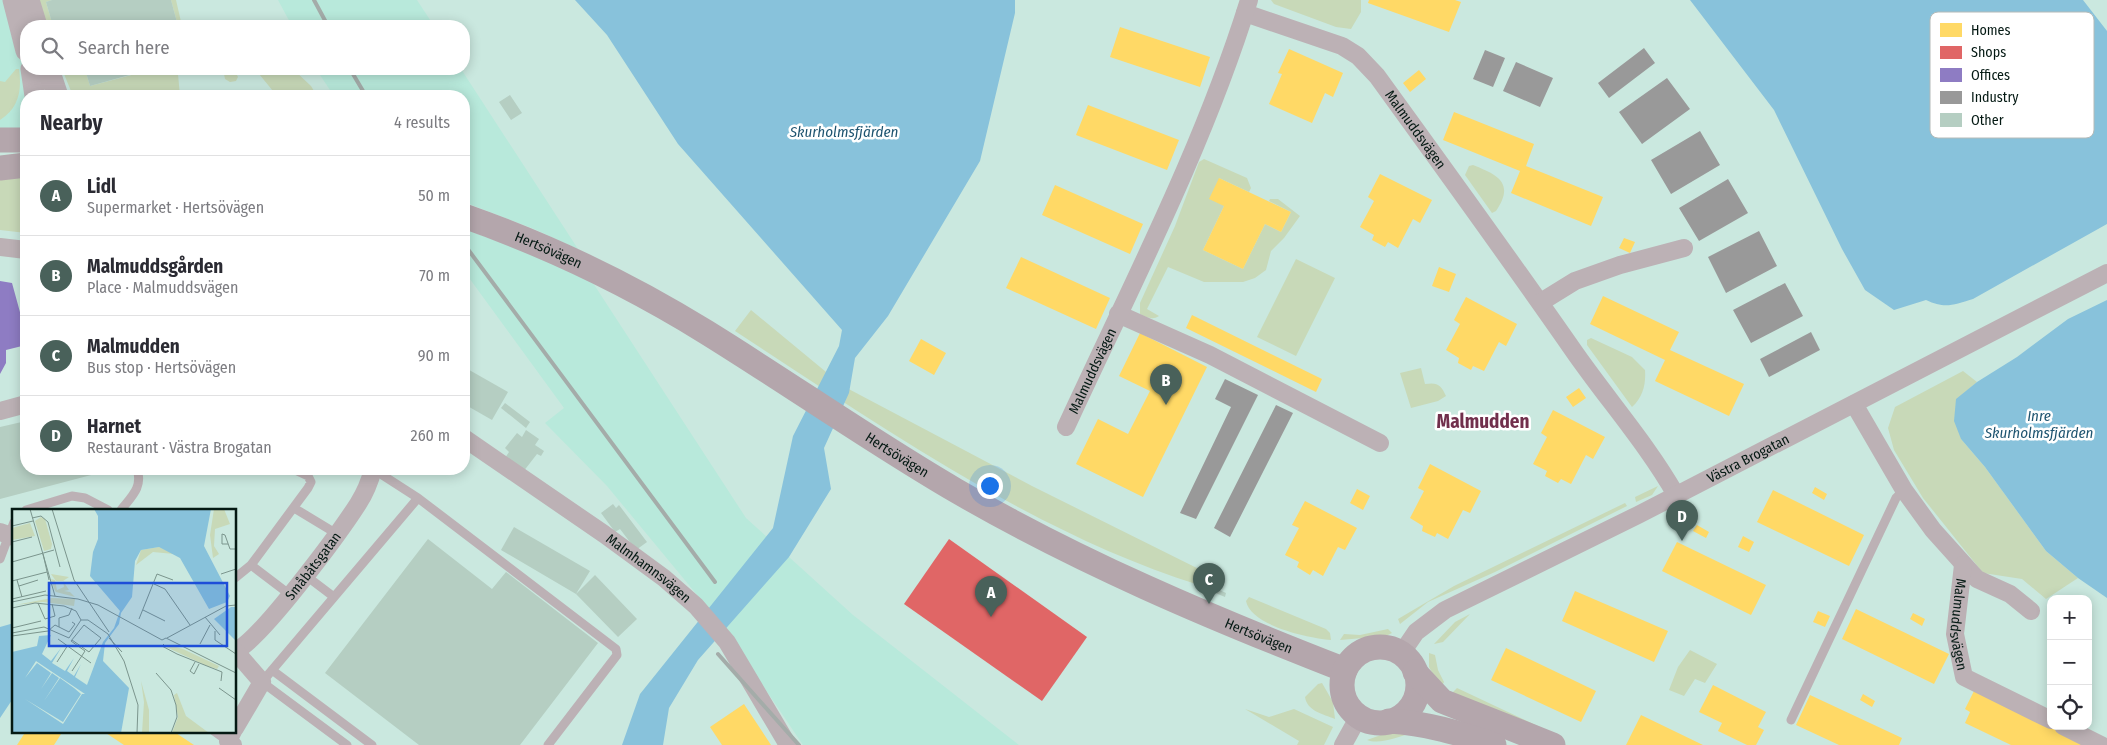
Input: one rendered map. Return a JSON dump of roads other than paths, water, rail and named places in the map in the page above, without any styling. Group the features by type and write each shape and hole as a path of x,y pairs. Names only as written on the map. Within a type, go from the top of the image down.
{"main road":[{"path":"0,140 20,140"},
{"path":"0,168 20,166"},
{"name":"Hertsövägen","path":"470,218 577,262 681,318 955,490 1063,548 1209,616 1345,670"},
{"path":"1494,745 1452,730 1416,722 1373,722 1359,716 1345,701 1342,690 1345,670 1350,661 1365,650 1383,647 1408,663 1442,701 1553,745"},
{"path":"1389,721 1398,718 1413,703 1417,688 1408,663"}],"street":[{"path":"13,0 20,27"},
{"path":"29,0 35,20"},
{"name":"Malmuddsvägen","path":"1066,427 1154,241 1214,100 1247,7 1335,43 1358,56 1377,76 1541,302 1676,495"},
{"path":"32,75 34,90"},
{"path":"52,75 56,90"},
{"path":"0,247 20,249"},
{"path":"1541,302 1576,281 1620,265 1684,248"},
{"name":"Västra Brogatan","path":"1408,663 1416,632 1445,610 1676,495 2107,274"},
{"name":"Malmuddsvägen","path":"1118,314 1218,359 1380,444"},
{"name":"Malmuddsvägen","path":"1854,404 1904,490 1933,530 1977,579 2010,594 2031,611"},
{"path":"0,411 20,406"},
{"name":"Malmhamnsvägen","path":"470,442 604,534 664,578 696,606 727,642 788,745"},
{"name":"Småbåtsgatan","path":"267,676 236,651 263,627 337,534 359,502 370,475"},
{"name":"Malmuddsvägen","path":"1963,565 1955,634 1964,677 2047,718"},
{"path":"236,724 267,676"},
{"path":"1343,745 1359,716"},
{"path":"2071,730 2101,745"}],"lane":[{"path":"121,509 139,488 139,475"},
{"path":"236,577 251,565 294,508 311,482 306,475"},
{"path":"382,475 418,498 616,649 617,655 548,745"},
{"path":"1791,720 1896,498 1904,490"},
{"path":"29,509 72,496 85,498 106,509"},
{"path":"267,676 418,498"},
{"path":"294,508 337,534"},
{"path":"0,559 9,532"},
{"path":"251,565 289,594"},
{"path":"304,575 334,597"},
{"path":"267,676 347,745"},
{"path":"267,676 372,745"}],"water":[{"name":"Skurholmsfjärden","path":"575,0 1015,0 1015,13 980,161 888,316 855,358 849,393 824,448 831,489 789,557 698,660 669,708 663,745 622,745 640,694 773,528 793,436 839,346 842,330 678,144 607,35"},
{"path":"1690,0 2083,0 2092,12 1930,12 1930,138 2094,138 2094,14 2107,31 2107,224 1973,299 1949,305 1926,300 1894,310 1865,290 1842,249 1774,110"},
{"name":"Inre Skurholmsfjärden","path":"2107,300 2107,598 2078,578 2046,551 1985,467 1961,439 1954,421 1956,399 1977,382 2017,357 2068,319"},
{"path":"12,624 12,700 0,718 0,627"}],"railway":[{"path":"314,0 325,20"},
{"path":"354,75 362,90"},
{"path":"470,252 715,582"},
{"path":"718,654 799,745"}],"place":[{"name":"Malmuddsgården","path":"1166,405"},
{"name":"Harnet","path":"1682,541"},
{"name":"Malmudden","path":"1209,604"},
{"name":"Lidl","path":"991,617"}],"district":[{"name":"Malmudden","path":"1483,421"}]}
